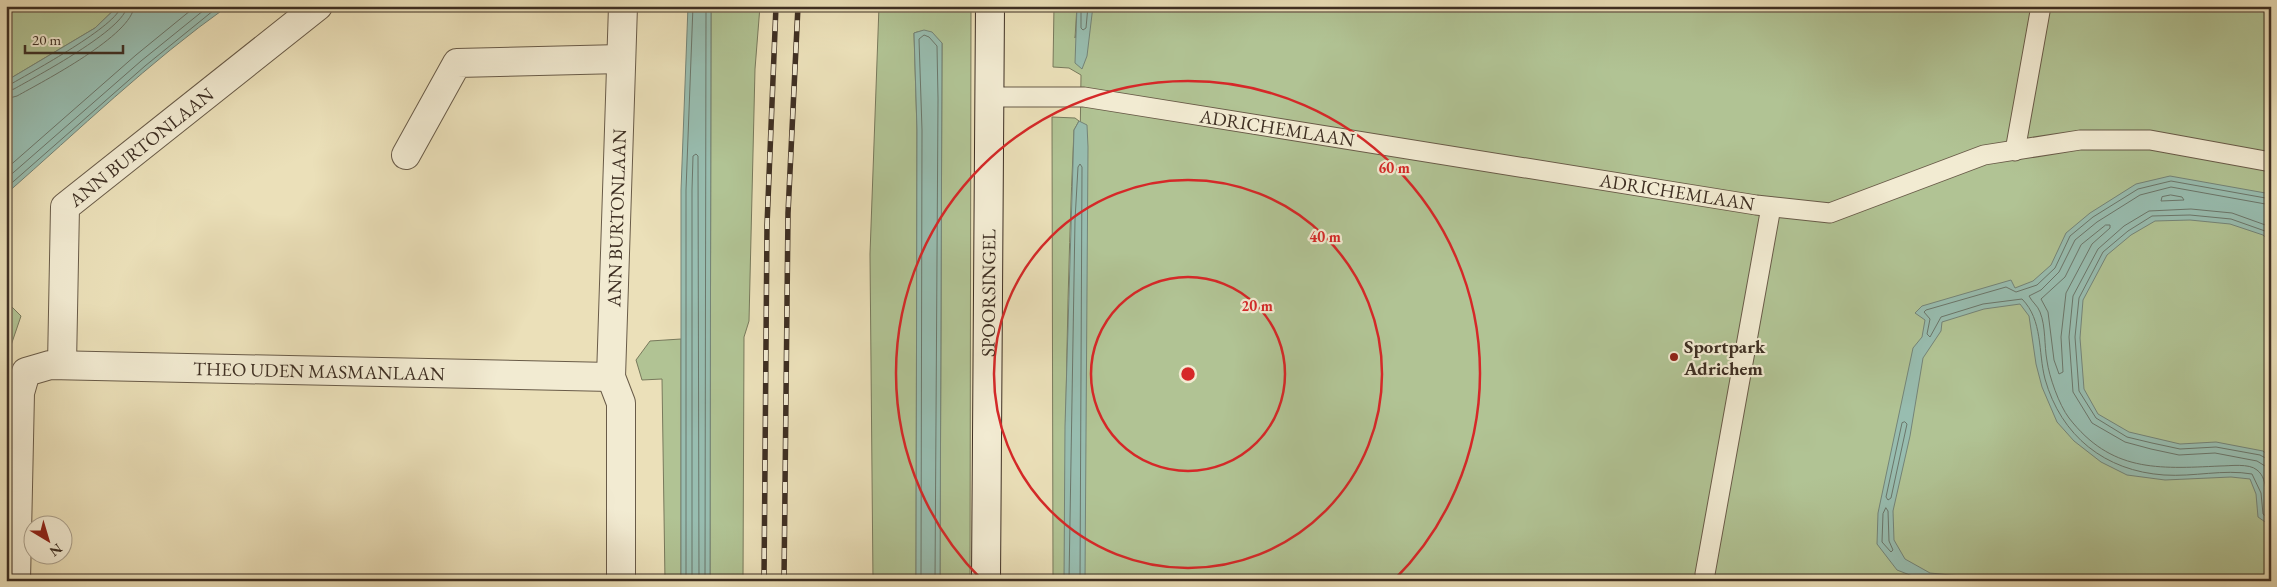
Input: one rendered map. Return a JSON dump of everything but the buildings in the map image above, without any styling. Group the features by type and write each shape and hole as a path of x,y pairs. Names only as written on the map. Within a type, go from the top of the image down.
{"street":[{"name":"ANN BURTONLAAN","path":"62,365 64,207 318,6"},
{"name":"ANN BURTONLAAN","path":"612,376 623,6"},
{"name":"SPOORSINGEL","path":"986,581 990,6"},
{"path":"406,155 457,63 622,58"},
{"name":"THEO UDEN MASMANLAAN","path":"16,581 20,393 26,372 50,365 62,365 612,376"},
{"path":"612,376 621,403 621,581"}],"lane":[{"path":"2015,151 2041,6"},
{"name":"ADRICHEMLAAN","path":"989,97 1084,97 1771,207 1830,213 1984,154 2015,151 2080,140 2150,140 2271,162"},
{"name":"ADRICHEMLAAN","path":"1705,574 1771,207"}],"green space":[{"path":"6,6 118,6 95,28 6,81"},
{"path":"711,6 760,6 755,69 749,321 744,337 743,581 710,581"},
{"path":"879,6 971,6 970,581 940,581 942,43 932,34 923,31 914,33 917,130 916,581 873,581 870,254"},
{"name":"Sportpark Adrichem","path":"1054,6 1077,6 1075,38 1084,6 2271,6 2271,581 1074,581 1081,75 1069,68 1053,67"},
{"path":"1052,117 1075,118 1079,121 1074,130 1070,243 1066,411 1065,581 1053,581"},
{"path":"6,301 21,316 6,360"},
{"path":"681,339 681,581 665,581 662,379 642,380 636,360 650,341"}],"water":[{"path":"118,6 228,6 142,73 6,194 6,81 95,28"},
{"path":"688,6 711,6 710,581 681,581 681,190"},
{"path":"1077,6 1093,6 1087,56 1082,69 1075,63"},
{"path":"924,30 932,32 942,43 940,581 916,581 917,130 914,33"},
{"path":"1079,121 1087,125 1088,147 1085,581 1064,581 1065,426 1074,130"},
{"path":"2170,176 2271,194 2271,242 2263,235 2230,224 2190,220 2155,221 2131,235 2107,255 2083,300 2080,338 2084,389 2098,414 2129,432 2180,444 2216,442 2263,451 2271,458 2271,526 2258,517 2256,494 2250,479 2231,477 2165,480 2127,475 2101,462 2074,441 2057,422 2042,387 2036,364 2029,316 2020,304 1984,309 1942,322 1941,331 1923,358 1910,436 1893,511 1894,540 1905,559 1930,573 2013,581 1920,579 1897,570 1877,544 1878,513 1913,348 1922,337 1925,320 1915,313 1922,306 2011,280 2015,288 2033,281 2051,265 2066,233 2090,213 2136,184"}],"railway":[{"path":"764,581 767,225 776,6"},
{"path":"784,581 788,213 798,6"}],"place":[{"name":"Sportpark Adrichem","path":"1674,357"}]}
